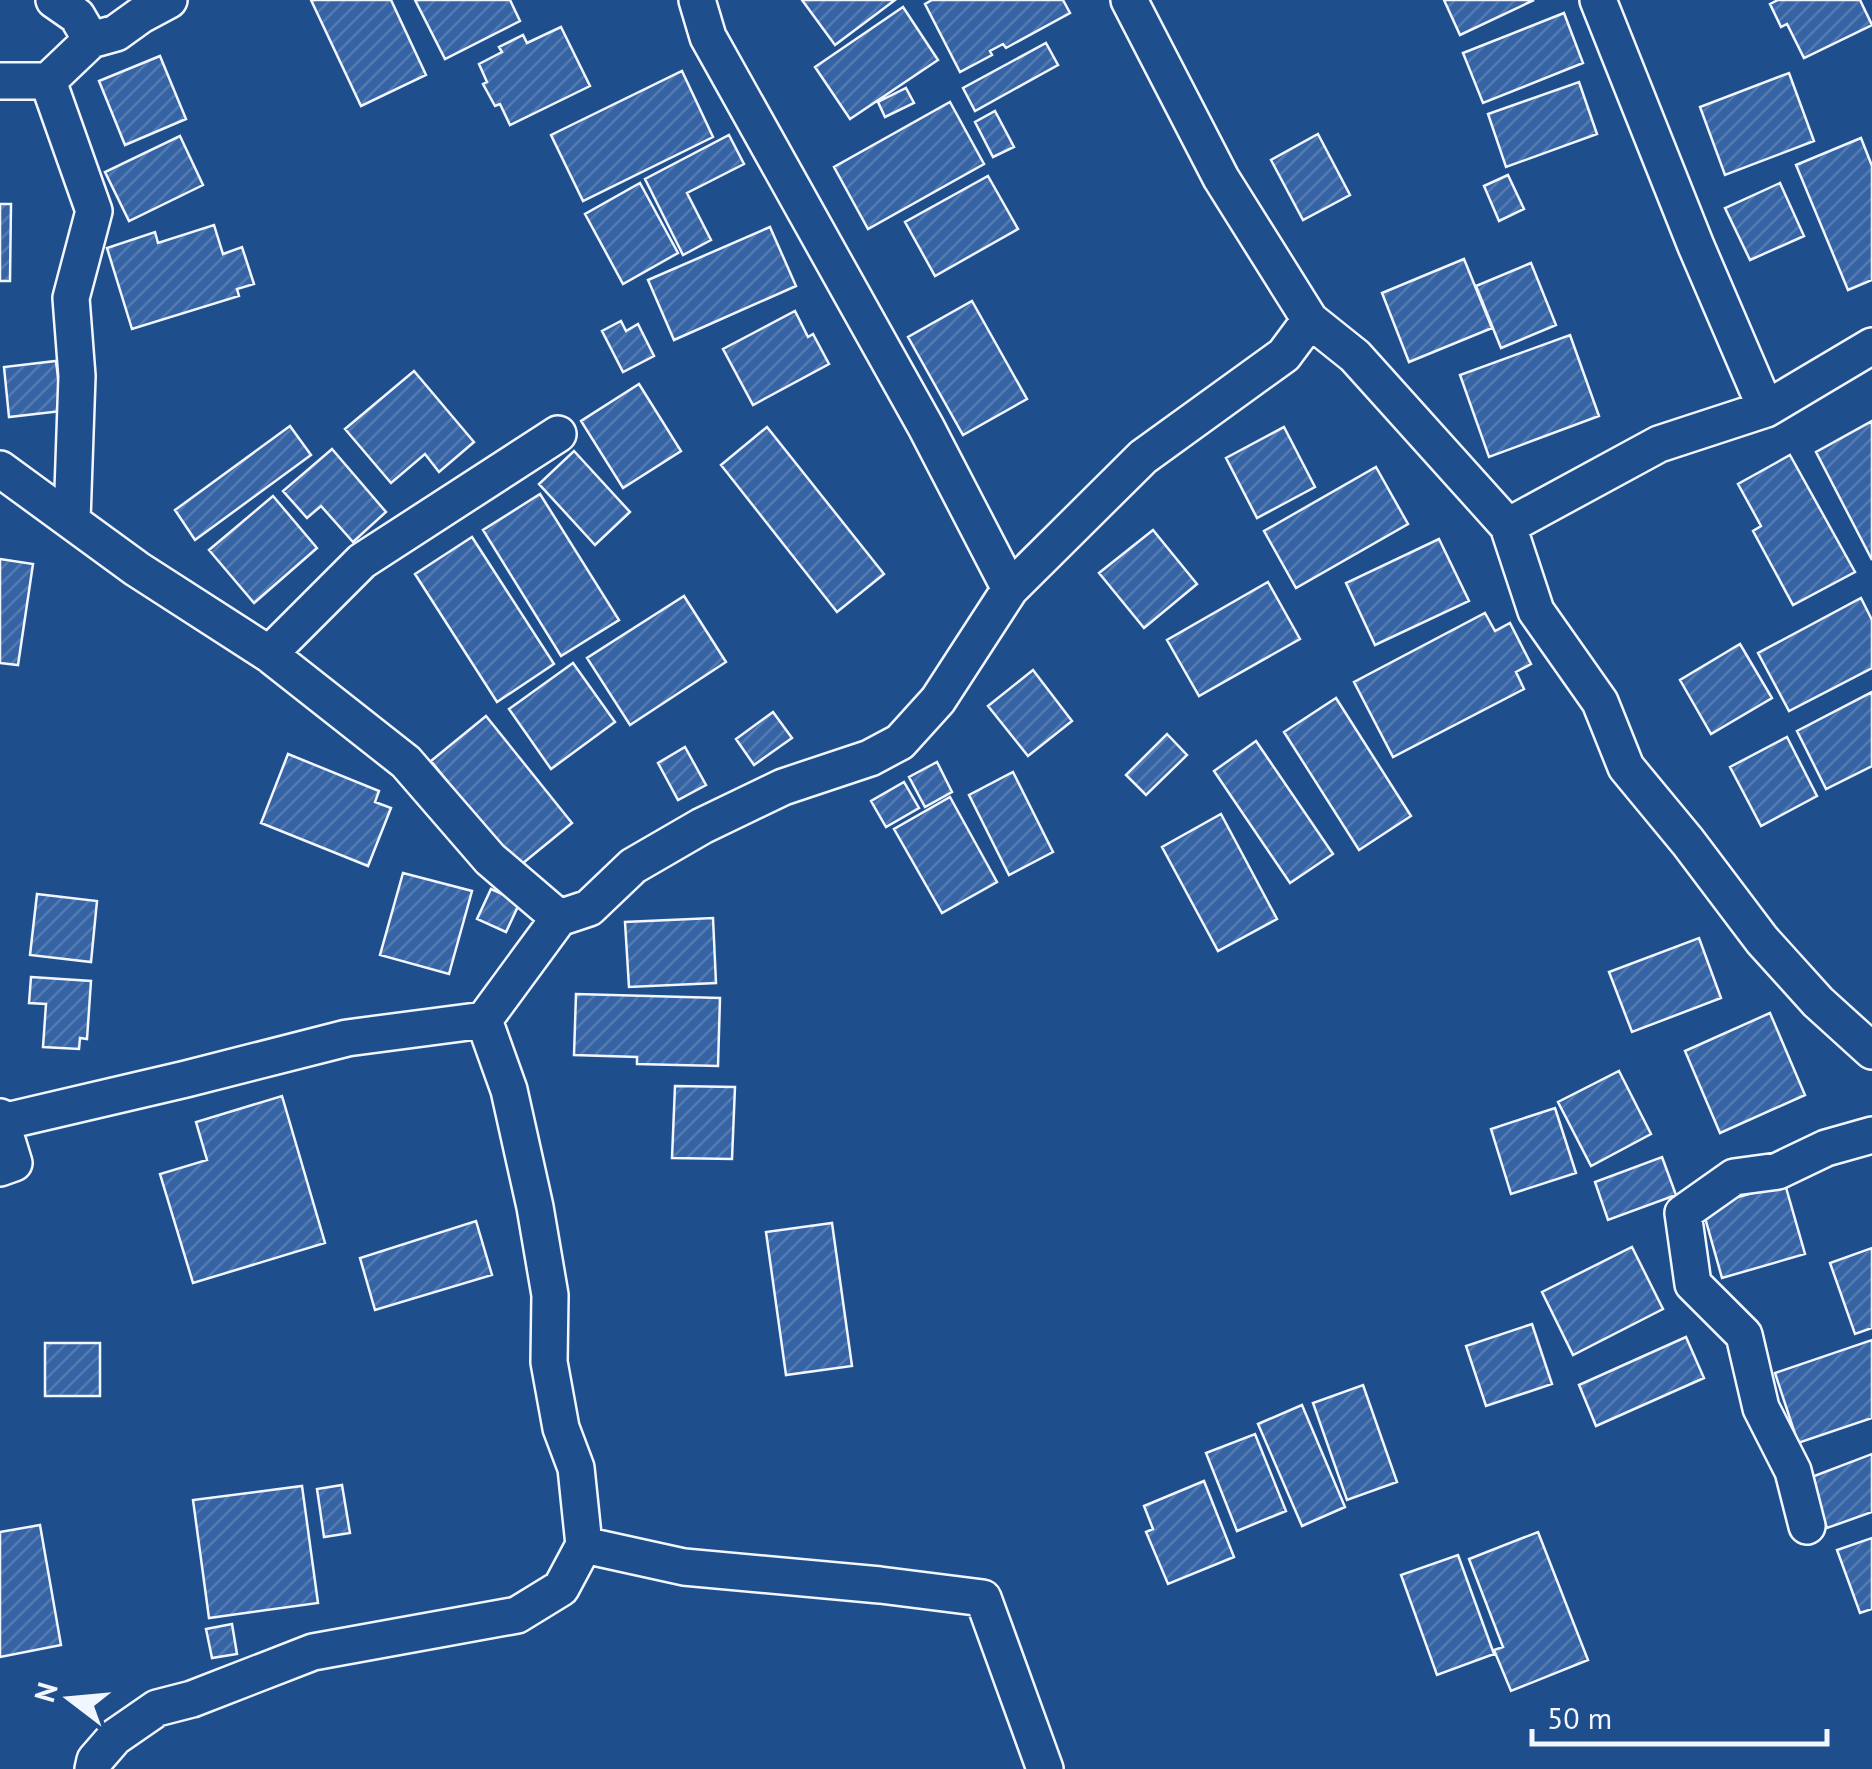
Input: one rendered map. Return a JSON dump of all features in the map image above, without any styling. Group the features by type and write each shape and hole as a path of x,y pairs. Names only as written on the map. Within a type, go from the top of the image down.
{"street":[{"path":"54,0 76,16 91,40"},
{"path":"0,81 48,81 91,40 116,34 169,0"},
{"path":"698,0 708,37 926,427 1010,589"},
{"path":"1130,0 1220,178 1310,320 1356,356 1508,526 1536,611 1600,702 1626,768 1762,940 1818,1002 1872,1051"},
{"path":"1598,0 1766,410"},
{"path":"48,81 94,211 71,298 77,376 72,520"},
{"path":"0,1168 14,1163 1,1120 347,1038 484,1020 558,918 589,908 633,866 702,826 783,787 870,758 900,742 938,700 1010,589 1144,457 1284,356 1310,320"},
{"path":"1508,526 1659,444 1766,410 1872,346"},
{"path":"269,654 362,561 558,434"},
{"path":"0,468 137,568 269,654 406,762 490,859 558,918"},
{"path":"93,1769 94,1760 115,1737 157,1708 192,1699 313,1652 518,1614 561,1588 584,1545 576,1468 561,1428 549,1362 550,1294 535,1207 509,1090 484,1020"},
{"path":"1807,1526 1794,1471 1761,1408 1744,1335 1692,1284 1683,1213 1734,1177 1778,1171 1826,1148 1872,1135"},
{"path":"584,1545 684,1567 983,1598 1045,1769"}],"building":[{"path":"311,0 391,0 426,75 361,106"},
{"path":"415,0 510,0 520,21 445,59"},
{"path":"802,0 895,0 835,45"},
{"path":"932,0 1063,0 1070,13 1006,48 1003,44 990,51 992,55 960,72 925,4"},
{"path":"1444,0 1534,0 1460,35"},
{"path":"1778,0 1860,0 1872,25 1804,58 1787,24 1781,27 1770,4"},
{"path":"903,7 938,60 850,119 815,67"},
{"path":"1564,13 1583,63 1483,103 1463,53"},
{"path":"561,27 590,86 510,125 500,104 495,106 483,84 487,82 479,64 502,52 499,47 523,35 527,43"},
{"path":"1046,43 1058,65 975,111 963,88"},
{"path":"160,56 186,119 125,145 99,81"},
{"path":"682,71 713,137 583,201 551,135"},
{"path":"1789,73 1814,141 1725,175 1700,107"},
{"path":"1579,82 1597,134 1506,167 1488,114"},
{"path":"906,88 914,103 885,117 878,102"},
{"path":"950,102 984,164 868,229 834,167"},
{"path":"995,111 1014,147 993,157 975,122"},
{"path":"1318,134 1350,195 1303,220 1271,160"},
{"path":"729,135 744,164 687,193 711,240 683,255 645,179"},
{"path":"180,136 203,185 129,221 105,172"},
{"path":"1861,138 1872,166 1872,280 1848,290 1796,165"},
{"path":"1508,175 1524,209 1499,221 1484,186"},
{"path":"988,176 1018,229 935,276 905,222"},
{"path":"640,183 678,253 623,284 585,214"},
{"path":"1780,183 1804,236 1750,260 1725,208"},
{"path":"0,204 11,204 10,281 0,281"},
{"path":"214,225 223,254 242,247 254,284 237,289 239,296 132,329 107,248 155,232 158,243"},
{"path":"770,227 796,286 674,340 648,280"},
{"path":"1464,259 1492,328 1409,362 1382,293"},
{"path":"1531,263 1556,325 1501,348 1476,286"},
{"path":"972,301 1027,399 963,435 908,337"},
{"path":"795,311 808,337 813,334 829,364 753,405 723,349"},
{"path":"621,321 626,331 638,324 654,356 623,372 602,331"},
{"path":"1570,335 1599,416 1489,457 1460,375"},
{"path":"56,361 62,411 9,417 4,367"},
{"path":"414,371 474,442 439,472 425,454 391,483 345,429"},
{"path":"639,384 681,451 623,488 581,421"},
{"path":"1872,421 1872,560 1816,452"},
{"path":"290,426 311,455 195,540 175,510"},
{"path":"767,427 884,574 837,612 721,465"},
{"path":"1284,427 1315,487 1257,518 1226,458"},
{"path":"332,449 386,512 353,542 321,506 307,518 283,491"},
{"path":"574,451 630,512 595,545 539,484"},
{"path":"1790,455 1855,572 1793,605 1753,531 1761,526 1738,484"},
{"path":"1376,467 1408,524 1296,588 1264,531"},
{"path":"540,494 619,620 561,656 483,530"},
{"path":"273,496 317,548 254,603 209,550"},
{"path":"1153,530 1197,584 1144,628 1099,573"},
{"path":"472,537 554,664 497,702 415,574"},
{"path":"1439,539 1469,601 1375,645 1346,583"},
{"path":"0,559 33,564 18,665 0,663"},
{"path":"1268,582 1300,639 1199,696 1167,640"},
{"path":"684,596 726,662 630,725 587,658"},
{"path":"1861,598 1872,620 1872,668 1789,711 1758,653"},
{"path":"1485,613 1495,631 1510,623 1531,664 1516,672 1524,689 1393,757 1354,682"},
{"path":"1740,644 1772,698 1711,734 1680,680"},
{"path":"573,663 615,722 551,769 509,709"},
{"path":"1033,670 1072,721 1028,756 988,706"},
{"path":"1872,692 1872,766 1826,789 1797,731"},
{"path":"1336,698 1411,816 1359,850 1284,732"},
{"path":"773,712 792,738 754,765 736,739"},
{"path":"486,716 572,823 517,868 431,761"},
{"path":"1167,734 1187,755 1146,795 1126,775"},
{"path":"1787,737 1817,796 1761,826 1730,767"},
{"path":"1256,741 1333,854 1290,883 1214,771"},
{"path":"685,747 706,785 678,800 658,763"},
{"path":"288,754 379,791 375,802 391,808 368,866 261,823"},
{"path":"937,762 952,792 925,807 909,777"},
{"path":"1013,772 1053,852 1009,875 969,795"},
{"path":"904,782 919,808 886,827 871,801"},
{"path":"950,797 997,882 942,913 894,829"},
{"path":"1221,814 1277,919 1218,951 1162,847"},
{"path":"403,873 472,891 449,974 380,955"},
{"path":"491,889 520,902 506,932 477,919"},
{"path":"37,894 97,901 91,962 30,955"},
{"path":"713,918 716,983 629,987 625,922"},
{"path":"1699,938 1721,998 1632,1032 1609,972"},
{"path":"31,977 91,981 87,1039 80,1038 79,1049 43,1047 46,1004 29,1003"},
{"path":"576,994 720,998 718,1066 637,1064 637,1057 574,1055"},
{"path":"1770,1013 1805,1095 1720,1133 1685,1051"},
{"path":"1619,1071 1651,1134 1591,1166 1558,1102"},
{"path":"675,1086 735,1087 732,1159 672,1158"},
{"path":"282,1096 325,1243 193,1283 160,1174 207,1160 196,1122"},
{"path":"1555,1108 1576,1173 1511,1194 1491,1129"},
{"path":"1662,1157 1676,1195 1608,1220 1595,1182"},
{"path":"1785,1184 1805,1254 1722,1278 1702,1207"},
{"path":"476,1221 492,1275 375,1310 360,1258"},
{"path":"832,1223 852,1366 786,1375 766,1232"},
{"path":"1632,1247 1663,1309 1573,1355 1542,1292"},
{"path":"1872,1248 1872,1328 1855,1334 1830,1263"},
{"path":"1532,1324 1552,1384 1486,1406 1466,1346"},
{"path":"1686,1337 1704,1378 1596,1426 1579,1385"},
{"path":"1872,1340 1872,1418 1798,1443 1775,1373"},
{"path":"45,1343 100,1343 100,1396 45,1396"},
{"path":"1363,1385 1397,1482 1347,1500 1313,1403"},
{"path":"1302,1405 1345,1507 1302,1526 1258,1424"},
{"path":"1255,1434 1286,1511 1237,1531 1206,1453"},
{"path":"1872,1454 1872,1512 1827,1528 1809,1478"},
{"path":"1204,1481 1234,1557 1168,1584 1146,1532 1153,1529 1144,1506"},
{"path":"342,1485 350,1533 324,1537 317,1489"},
{"path":"302,1486 318,1603 209,1618 193,1500"},
{"path":"40,1525 61,1645 0,1657 0,1532"},
{"path":"1538,1532 1588,1660 1511,1691 1494,1650 1503,1647 1469,1559"},
{"path":"1872,1538 1872,1609 1860,1613 1837,1550"},
{"path":"1458,1555 1494,1654 1437,1675 1401,1575"},
{"path":"232,1624 237,1654 212,1658 206,1629"}]}
